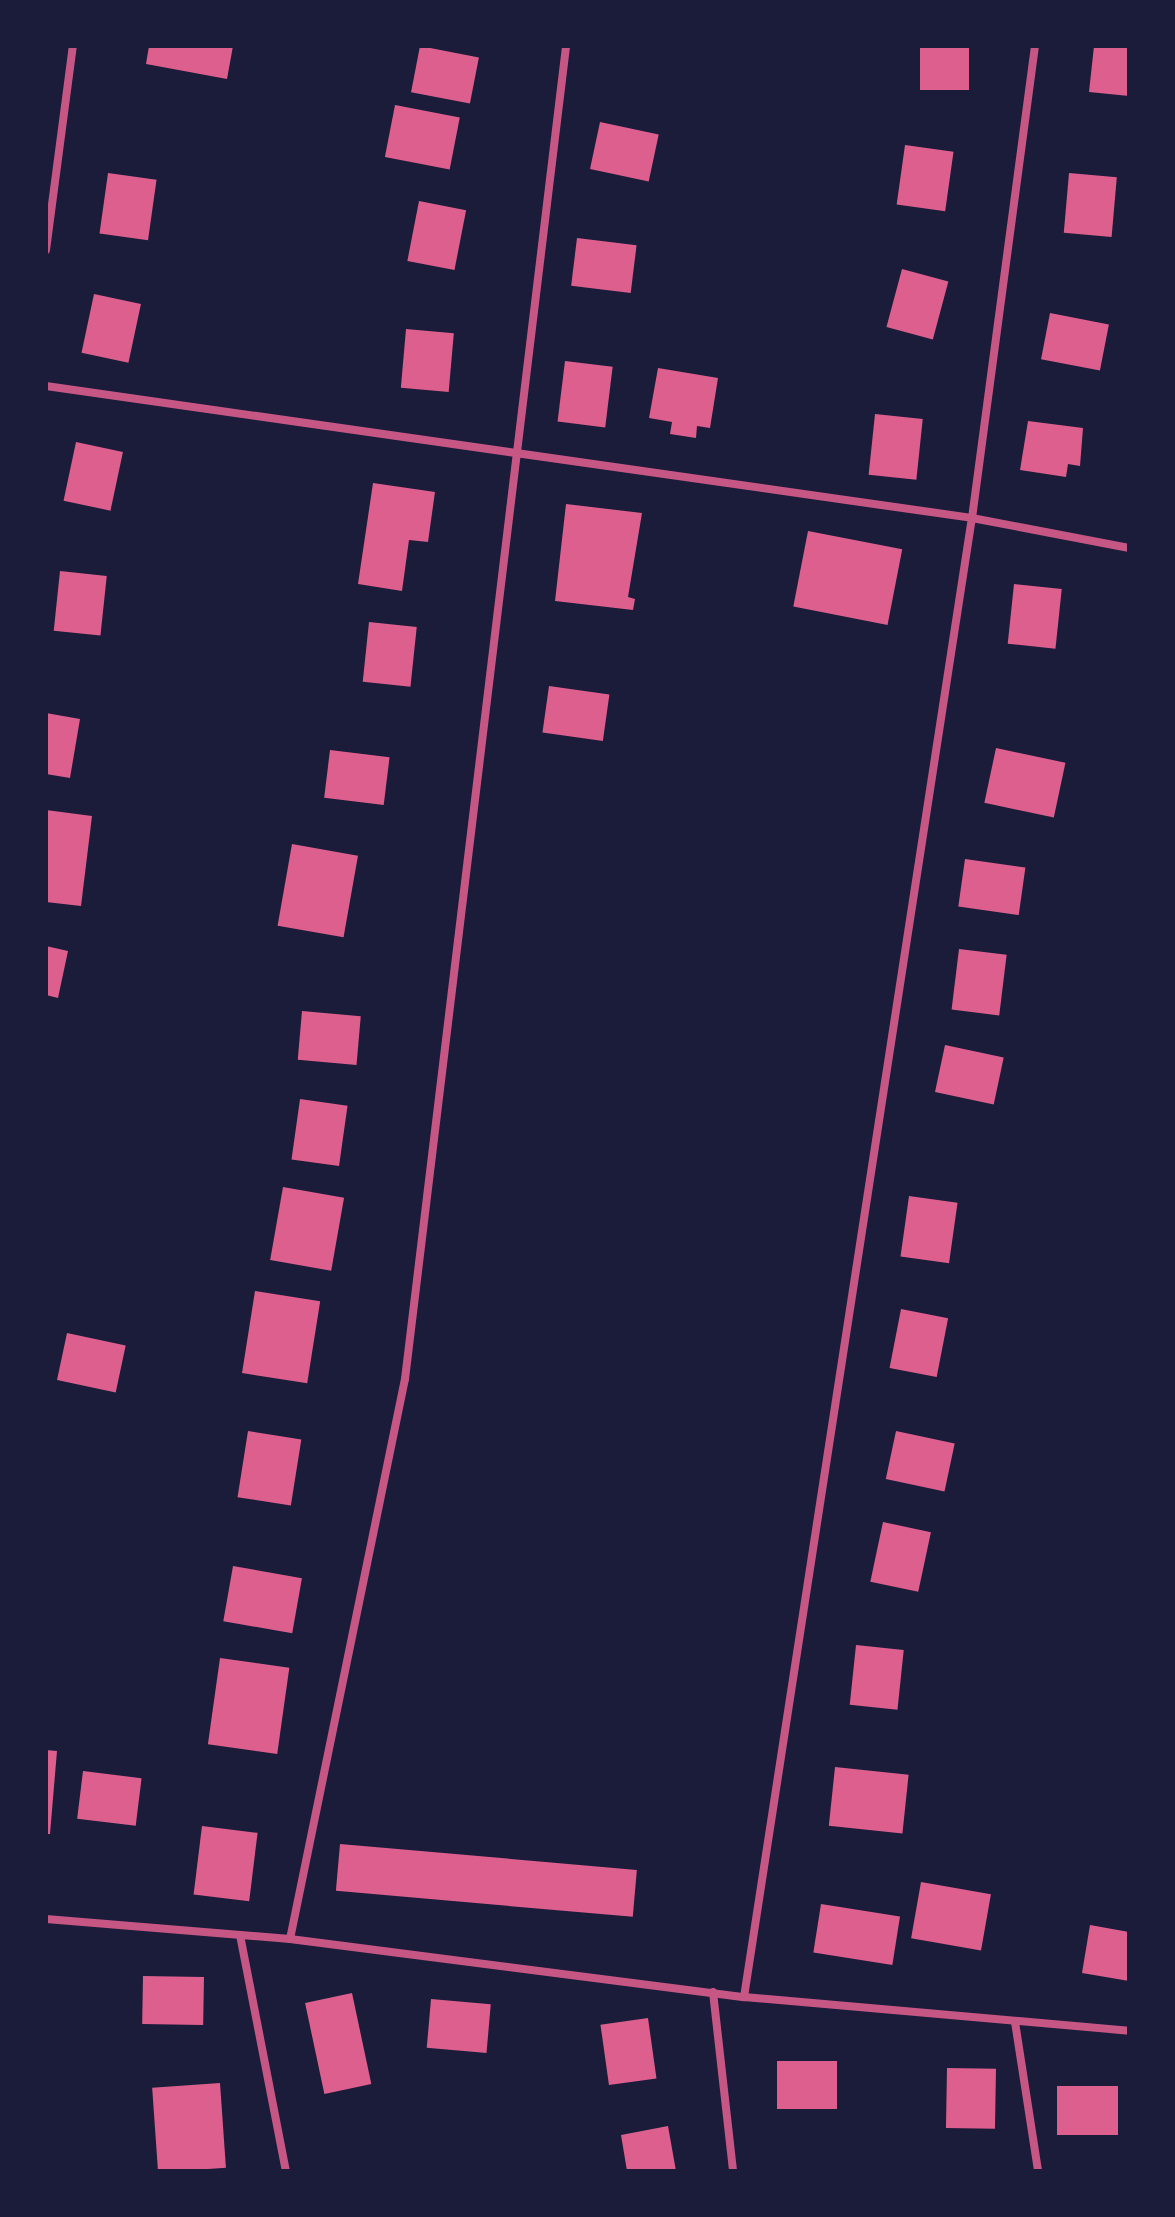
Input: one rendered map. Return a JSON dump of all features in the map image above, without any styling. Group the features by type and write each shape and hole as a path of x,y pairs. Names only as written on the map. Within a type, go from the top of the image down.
{"street":[{"path":"46,250 73,46"},
{"path":"290,1939 405,1379 566,46"},
{"path":"744,1997 972,518 1035,46"},
{"path":"46,386 972,518 1129,548"},
{"path":"46,1919 290,1939 744,1997 1129,2031"},
{"path":"240,1935 286,2171"},
{"path":"713,1992 733,2171"},
{"path":"1015,2022 1038,2171"}],"building":[{"path":"149,46 233,46 227,79 146,64"},
{"path":"420,46 479,57 470,104 411,92"},
{"path":"920,46 969,46 969,90 920,90"},
{"path":"1094,46 1129,46 1129,96 1089,92"},
{"path":"395,105 460,118 450,170 385,157"},
{"path":"600,122 659,134 649,181 590,169"},
{"path":"905,145 954,152 945,211 897,204"},
{"path":"108,173 157,180 148,240 100,233"},
{"path":"1069,173 1117,177 1112,237 1064,233"},
{"path":"419,201 466,210 454,270 407,261"},
{"path":"577,238 637,245 631,293 571,286"},
{"path":"902,269 948,281 933,339 886,327"},
{"path":"94,294 141,304 128,363 82,353"},
{"path":"1050,313 1109,324 1100,371 1041,359"},
{"path":"406,329 454,333 449,392 401,388"},
{"path":"565,361 613,367 605,427 558,422"},
{"path":"658,368 718,378 710,428 697,426 696,438 670,434 672,422 649,418"},
{"path":"875,414 923,419 916,480 869,475"},
{"path":"1028,421 1083,428 1080,466 1068,464 1066,477 1020,470"},
{"path":"76,442 123,452 110,511 64,501"},
{"path":"373,483 435,492 428,542 409,540 402,591 358,584"},
{"path":"566,504 642,513 628,597 635,599 633,610 555,601"},
{"path":"808,531 902,549 888,625 793,607"},
{"path":"60,571 107,576 100,636 54,631"},
{"path":"1014,584 1062,589 1055,649 1008,644"},
{"path":"369,622 417,627 410,687 363,682"},
{"path":"549,686 609,694 603,741 542,733"},
{"path":"46,713 80,719 70,778 46,774"},
{"path":"996,748 1065,763 1054,818 984,803"},
{"path":"330,750 390,757 384,805 324,798"},
{"path":"46,810 92,816 81,906 46,902"},
{"path":"292,844 358,856 344,937 278,926"},
{"path":"965,859 1025,867 1019,915 958,907"},
{"path":"46,946 68,951 58,998 46,995"},
{"path":"959,949 1007,955 999,1015 952,1010"},
{"path":"302,1011 361,1016 357,1065 298,1060"},
{"path":"945,1045 1004,1057 994,1104 935,1092"},
{"path":"300,1099 348,1106 339,1166 292,1159"},
{"path":"283,1187 344,1198 331,1271 270,1260"},
{"path":"909,1196 958,1203 949,1263 901,1256"},
{"path":"255,1291 320,1301 307,1383 242,1373"},
{"path":"901,1309 948,1318 937,1377 890,1368"},
{"path":"67,1333 126,1345 116,1392 57,1380"},
{"path":"248,1431 301,1439 291,1506 238,1497"},
{"path":"896,1431 955,1443 945,1491 886,1479"},
{"path":"883,1522 931,1532 918,1592 870,1582"},
{"path":"233,1566 302,1578 292,1633 223,1621"},
{"path":"856,1645 904,1650 897,1710 850,1705"},
{"path":"220,1658 289,1668 277,1754 208,1744"},
{"path":"46,1750 57,1751 50,1834 46,1834"},
{"path":"835,1767 909,1775 902,1833 829,1826"},
{"path":"83,1771 142,1778 136,1826 77,1819"},
{"path":"202,1826 258,1833 249,1901 194,1894"},
{"path":"340,1844 637,1870 633,1917 336,1891"},
{"path":"921,1882 991,1894 981,1950 911,1938"},
{"path":"821,1904 900,1917 892,1965 813,1952"},
{"path":"1090,1925 1129,1932 1129,1981 1082,1973"},
{"path":"143,1976 204,1977 203,2025 142,2024"},
{"path":"352,1993 371,2084 324,2094 305,2003"},
{"path":"431,1999 491,2004 487,2053 427,2048"},
{"path":"648,2018 656,2078 609,2085 600,2025"},
{"path":"777,2061 837,2061 837,2109 777,2109"},
{"path":"947,2068 996,2069 995,2129 946,2128"},
{"path":"220,2083 226,2168 158,2171 152,2088"},
{"path":"1057,2086 1118,2086 1118,2135 1057,2135"},
{"path":"668,2126 676,2171 627,2171 621,2135"}]}
